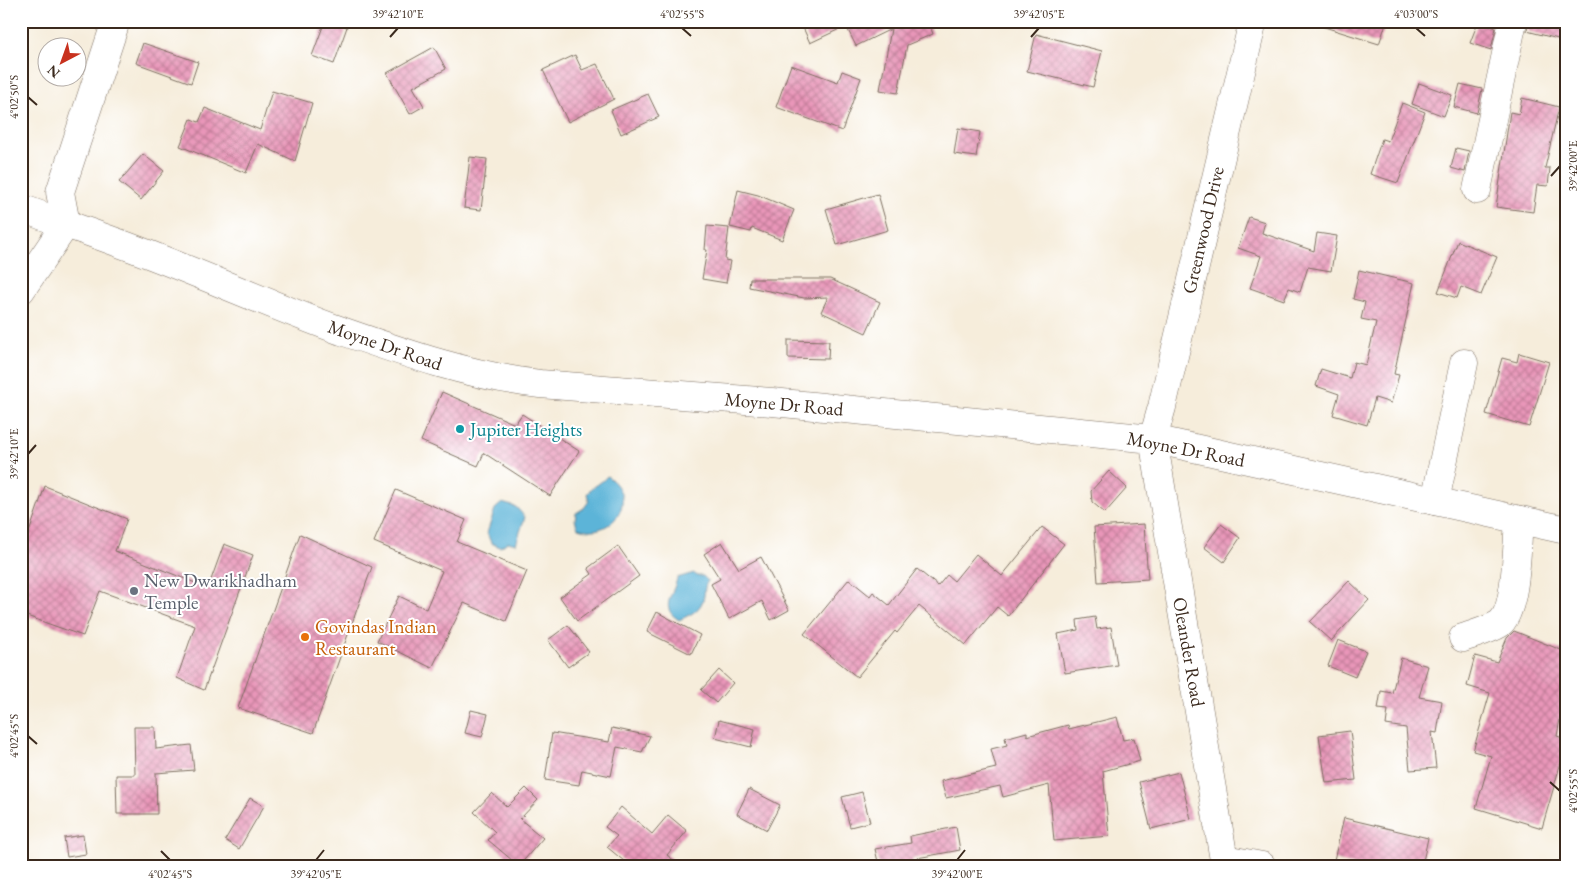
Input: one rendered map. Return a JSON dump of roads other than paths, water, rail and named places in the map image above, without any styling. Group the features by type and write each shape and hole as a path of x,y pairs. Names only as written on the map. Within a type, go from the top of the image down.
{"main road":[{"path":"21,290 66,224 60,192 116,21"},
{"name":"Greenwood Drive","path":"1152,439 1162,406 1253,21"},
{"path":"1477,190 1513,21"},
{"path":"21,208 60,192"},
{"name":"Moyne Dr Road","path":"21,208 110,240 294,314 458,369 503,380 772,402 1152,439 1566,530"},
{"path":"40,263 61,252 110,240"},
{"path":"1436,501 1464,363"},
{"name":"Oleander Road","path":"1152,439 1224,862"},
{"path":"1463,638 1498,624 1506,616 1512,601 1519,520"},
{"path":"1224,862 1262,866"}],"water":[{"path":"607,476 617,485 622,496 622,506 618,515 611,523 602,528 590,530 578,528 575,520 576,513 584,508 589,501 587,494 589,491"},
{"path":"502,503 516,507 525,517 516,544 508,542 500,547 491,543 487,533 495,509"},
{"path":"694,573 696,576 703,576 708,581 705,586 703,601 695,611 679,620 669,610 669,600 677,578"}],"place":[{"name":"Jupiter Heights","path":"460,429"},
{"name":"New Dwarikhadham Temple","path":"134,591"},
{"name":"Govindas Indian Restaurant","path":"305,637"}]}
